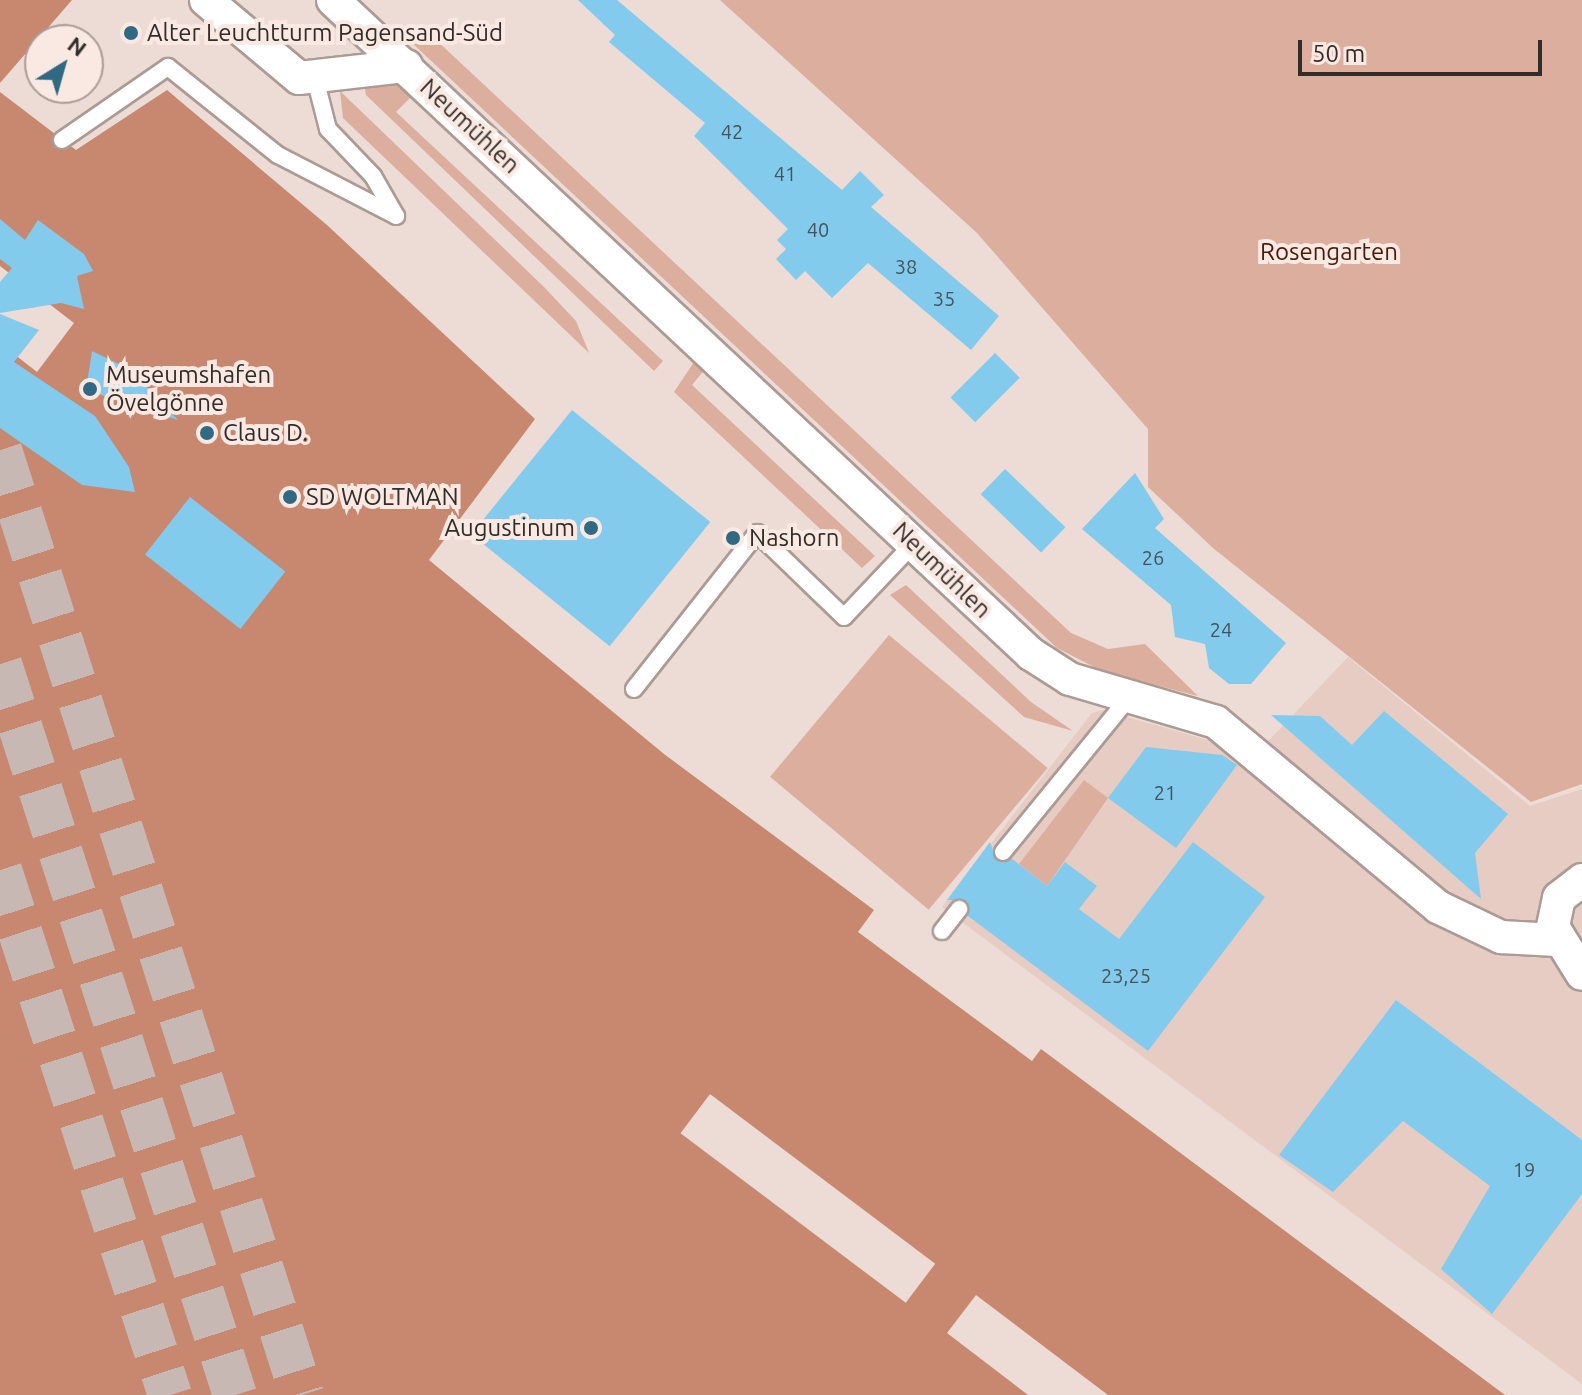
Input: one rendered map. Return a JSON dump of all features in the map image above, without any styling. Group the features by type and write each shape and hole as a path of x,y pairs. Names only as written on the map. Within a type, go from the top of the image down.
{"street":[{"path":"206,0 284,72 315,78"},
{"name":"Neumühlen","path":"333,0 1031,654 1070,679 1232,731 1413,889 1471,927 1501,937 1556,940"},
{"name":"Neumühlen","path":"315,78 366,65 406,66"},
{"path":"1582,880 1559,898 1556,940 1582,974"}],"lane":[{"path":"62,140 168,67 278,155 396,216 373,176 328,129 315,78"},
{"path":"634,689 757,533 844,617 914,543"},
{"path":"1003,852 1128,699"},
{"path":"942,931 959,909"}],"shaded area":[{"path":"0,0 72,0 51,24 24,24 24,55 0,83"},
{"path":"167,90 327,225 535,419 429,560 664,754 874,910 858,932 1032,1061 1041,1049 1505,1395 0,1395 0,92 76,150"},
{"path":"1348,657 1530,806 1582,789 1582,1384 942,907 1092,713 1103,710 1256,754"}],"green space":[{"name":"Rosengarten","path":"720,0 1582,0 1582,784 1531,802 1213,548 1148,487 1148,429 977,233"},
{"path":"393,25 434,38 1071,633 1108,649 1145,644 1198,696 1102,671 1057,648"},
{"path":"388,81 414,94 396,112 663,361 654,371 366,95 364,84"},
{"path":"340,91 544,287 576,321 589,353 343,118"},
{"path":"696,359 706,368 692,385 875,556 862,568 674,392"},
{"path":"906,585 1031,702 1073,731 1024,717 890,595"},
{"path":"889,635 1048,768 929,910 770,777"},
{"path":"1084,780 1108,798 1047,886 1019,864"}],"pier":[{"path":"0,266 74,323 37,372 0,343"},
{"path":"710,1094 935,1264 906,1303 681,1133"},
{"path":"976,1295 1108,1395 1028,1395 947,1333"}],"building":[{"path":"578,0 617,0 842,190 860,171 884,195 871,207 999,316 971,350 868,263 832,298 805,271 796,280 776,259 786,249 777,240 788,229 694,136 705,123 609,42 615,35"},
{"path":"0,219 25,240 38,220 84,254 93,271 77,276 84,309 61,303 0,313 0,282 12,268 0,259"},
{"path":"0,314 39,330 14,362 95,416 129,467 135,492 82,485 0,428"},
{"path":"92,351 129,369 178,420 86,390"},
{"path":"995,353 1020,378 975,422 950,398"},
{"name":"Augustinum","path":"572,410 710,522 610,646 471,534"},
{"path":"1005,469 1065,527 1041,553 981,494"},
{"path":"1135,473 1164,519 1155,528 1286,643 1251,684 1229,684 1209,668 1205,644 1175,637 1171,605 1082,529"},
{"path":"190,497 285,571 240,629 145,555"},
{"path":"1384,711 1508,814 1475,853 1481,899 1271,715 1320,716 1352,745"},
{"path":"1146,747 1222,755 1237,765 1176,848 1108,798"},
{"path":"990,842 997,861 1012,859 1047,886 1065,862 1097,886 1079,909 1119,939 1193,842 1265,897 1148,1051 968,916 965,900 947,900"},
{"path":"1396,1000 1582,1140 1582,1194 1492,1314 1441,1269 1490,1186 1403,1121 1333,1192 1279,1155"}],"tunnel":[{"path":"0,450 302,1395"},
{"path":"0,664 235,1395"},
{"path":"0,870 170,1395"}],"place":[{"name":"Alter Leuchtturm Pagensand-Süd","path":"131,33"},
{"name":"Museumshafen Övelgönne","path":"90,389"},
{"name":"Claus D.","path":"207,433"},
{"name":"SD WOLTMAN","path":"290,497"},
{"name":"Augustinum","path":"591,528"},
{"name":"Nashorn","path":"733,538"}]}
